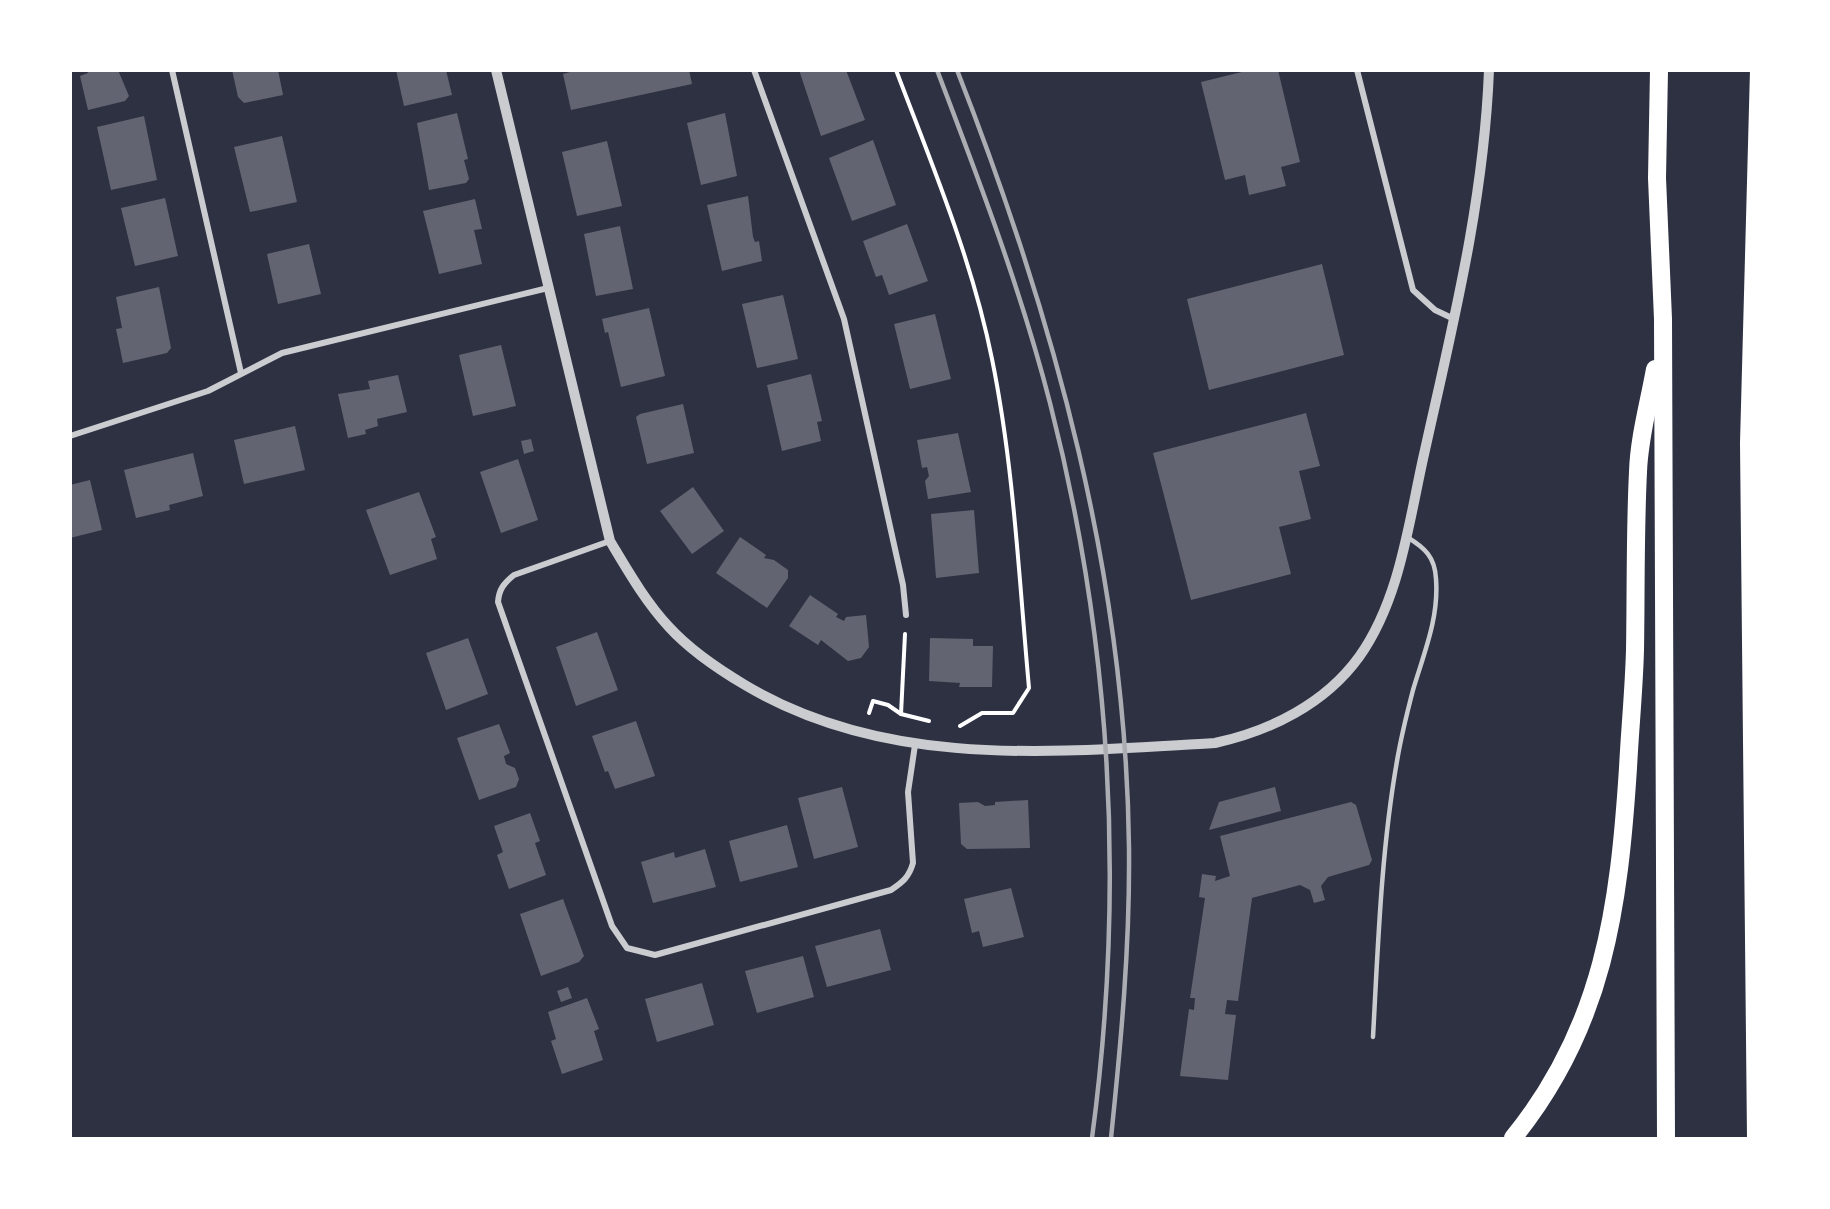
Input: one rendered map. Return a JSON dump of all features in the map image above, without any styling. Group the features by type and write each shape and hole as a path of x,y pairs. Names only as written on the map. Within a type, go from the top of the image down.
{"highway":[{"path":"1659,70 1657,178 1663,319 1666,1138"},
{"path":"1756,1138 1749,443 1759,70"},
{"path":"1513,1138 1554,1079 1575,1038 1594,993 1616,902 1623,852 1635,652 1638,470 1663,319"}],"street":[{"path":"172,70 241,373"},
{"path":"496,70 610,541 643,596 670,628 716,668 788,708 864,734 915,745 1012,753 1215,743 1244,737 1266,728 1322,695 1341,679 1374,634 1396,579 1454,319 1481,180 1489,70"},
{"path":"754,70 844,319 903,585 906,615"},
{"path":"1357,70 1413,290 1435,310 1454,319"},
{"path":"70,436 208,391 282,353 548,288"},
{"path":"610,541 514,575 505,582 499,592 498,602 612,926 627,948 655,955 891,890 910,874 913,863 908,792 915,745"}],"lane":[{"path":"1373,1038 1382,892 1397,761 1413,691 1431,636 1436,592 1434,563 1430,555 1421,545 1405,537"}],"path":[{"path":"896,70 960,240 992,358 1010,478 1029,688 1013,714 982,713 960,726 952,725"},
{"path":"906,615 901,714 934,722"}],"building":[{"path":"87,70 118,70 129,96 125,101 88,110 80,76 88,73"},
{"path":"232,70 278,70 283,95 244,103 238,97"},
{"path":"396,70 446,70 452,95 404,106"},
{"path":"577,70 689,70 692,84 571,110 563,74"},
{"path":"799,70 846,70 865,120 821,136"},
{"path":"1250,70 1278,70 1300,162 1281,167 1286,186 1249,195 1245,175 1225,180 1201,82"},
{"path":"457,113 468,159 464,160 469,179 466,183 429,190 417,123"},
{"path":"725,113 737,176 701,185 687,123"},
{"path":"144,116 157,180 111,190 97,127"},
{"path":"282,136 297,202 250,212 234,147"},
{"path":"873,140 896,205 852,221 829,158"},
{"path":"607,141 622,206 577,216 562,152"},
{"path":"748,196 753,237 755,242 759,241 762,261 722,271 707,205"},
{"path":"165,198 178,256 135,266 121,208"},
{"path":"475,199 482,229 474,230 482,264 439,274 423,211"},
{"path":"907,224 928,281 889,295 882,275 876,277 863,241"},
{"path":"620,226 633,289 596,296 584,234"},
{"path":"309,244 321,294 278,304 267,254"},
{"path":"1322,264 1344,355 1209,390 1187,299"},
{"path":"159,287 171,348 167,353 123,363 116,329 122,328 116,297"},
{"path":"783,295 798,359 757,368 742,304"},
{"path":"649,308 665,376 621,387 608,332 605,333 602,319"},
{"path":"935,314 951,379 910,389 894,324"},
{"path":"501,345 516,406 473,416 459,355"},
{"path":"811,374 822,421 817,422 821,441 782,451 767,385"},
{"path":"398,375 407,412 377,419 378,426 365,430 366,434 348,438 338,394 370,389 368,381"},
{"path":"683,404 694,453 647,464 636,417 640,414"},
{"path":"1306,413 1320,466 1299,471 1311,519 1279,527 1291,574 1191,600 1153,453"},
{"path":"295,426 305,470 244,484 234,440"},
{"path":"958,433 971,492 928,499 925,481 929,476 927,467 922,468 917,440"},
{"path":"531,439 534,451 524,454 521,441"},
{"path":"193,453 203,496 169,505 170,510 136,518 124,470"},
{"path":"518,459 538,520 501,533 480,472"},
{"path":"90,480 102,530 70,538 70,485"},
{"path":"693,487 724,531 692,554 660,511"},
{"path":"419,492 436,537 431,539 437,559 390,575 366,510"},
{"path":"974,510 979,573 936,578 931,514"},
{"path":"740,537 766,555 764,558 774,560 788,570 788,578 767,608 716,573"},
{"path":"810,595 838,614 836,617 844,621 846,617 866,615 869,647 861,658 848,661 821,640 818,645 789,626"},
{"path":"597,632 618,690 576,706 556,647"},
{"path":"468,638 488,694 446,710 426,653"},
{"path":"930,638 973,639 973,646 993,646 992,687 959,687 960,683 929,681"},
{"path":"636,721 655,776 615,789 608,771 605,772 592,736"},
{"path":"499,724 510,753 504,756 506,764 515,768 519,779 516,787 479,800 457,738"},
{"path":"842,787 858,847 814,859 798,798"},
{"path":"1275,787 1281,811 1209,830 1219,802"},
{"path":"1028,800 1030,848 967,849 961,844 959,803 978,802 985,806 995,805 995,802"},
{"path":"1351,802 1356,805 1372,860 1369,865 1328,877 1321,886 1325,900 1314,903 1310,890 1300,885 1252,898 1238,1001 1227,1000 1225,1014 1236,1015 1228,1080 1180,1076 1189,1009 1194,1010 1195,998 1190,998 1205,898 1199,897 1202,874 1216,876 1215,881 1230,876 1220,836"},
{"path":"530,813 540,841 535,843 546,875 509,889 497,855 503,852 494,826"},
{"path":"787,825 798,867 740,882 729,841"},
{"path":"705,849 716,887 653,903 641,862 674,852 675,858"},
{"path":"1011,888 1024,937 983,947 979,931 972,933 964,899"},
{"path":"563,899 584,956 579,962 541,976 520,914"},
{"path":"880,929 891,970 827,987 815,946"},
{"path":"803,956 814,997 757,1013 745,971"},
{"path":"702,983 714,1025 657,1042 645,999"},
{"path":"568,987 572,998 561,1002 557,991"},
{"path":"587,998 599,1029 594,1031 603,1060 562,1074 551,1041 556,1039 548,1012"}],"railway":[{"path":"937,70 998,235 1039,361 1071,494 1087,585 1099,677 1107,769 1110,861 1108,953 1102,1046 1092,1138"},
{"path":"957,70 1025,259 1054,355 1079,452 1099,549 1115,648 1125,747 1129,885 1124,994 1111,1138"}]}
